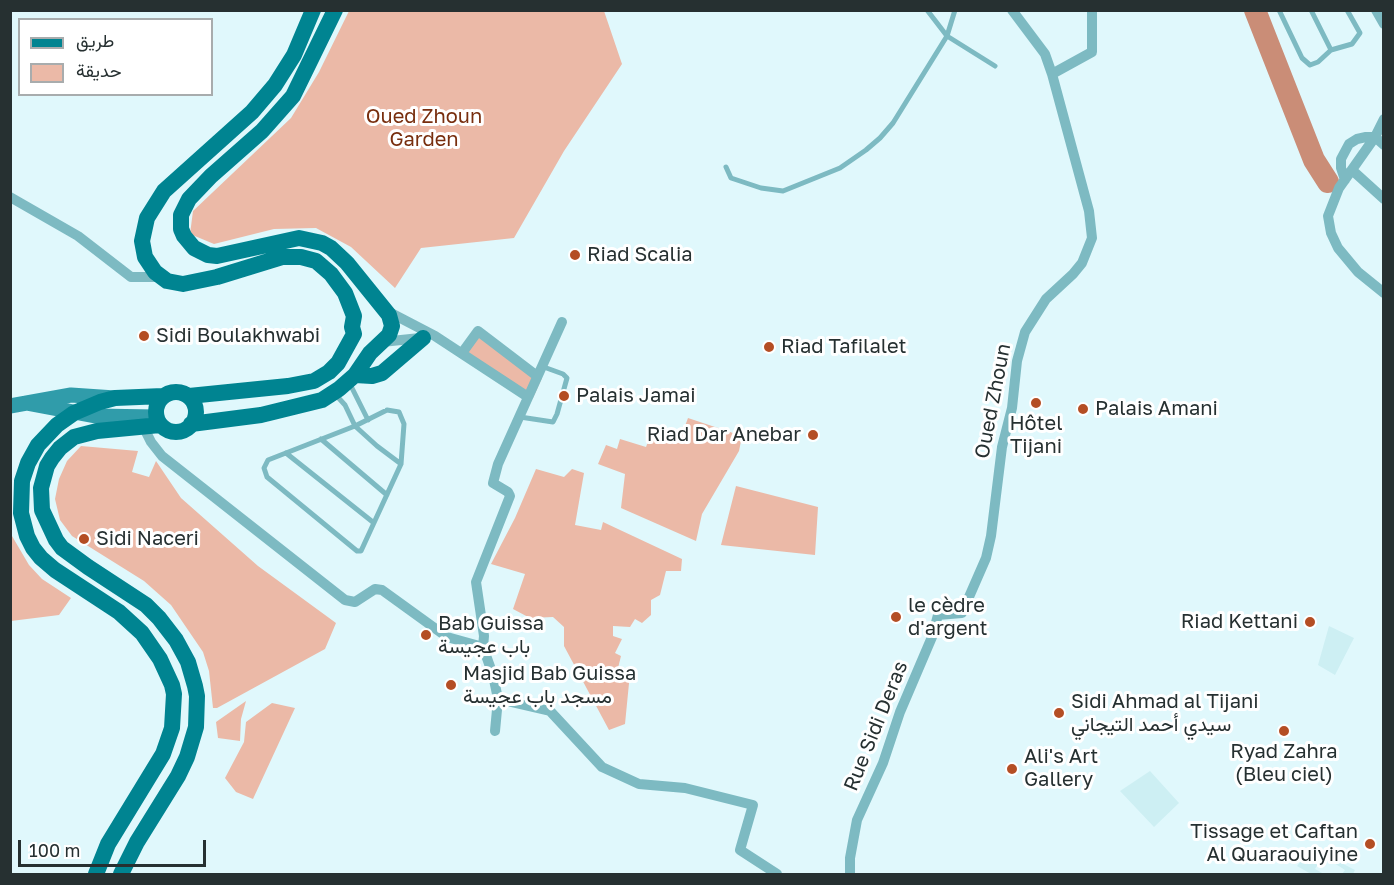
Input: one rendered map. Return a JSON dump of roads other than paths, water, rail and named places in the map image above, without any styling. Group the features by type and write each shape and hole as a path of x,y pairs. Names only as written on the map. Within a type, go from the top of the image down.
{"main road":[{"path":"18,405 71,394 115,398 163,396 174,392 189,396 288,387 314,381 338,363 354,334 352,327 354,316 345,293 331,274 316,261 307,258 282,257 209,279 183,284 160,277 149,264 142,241 144,226 152,208 177,178 239,125 261,103 282,75 294,55 313,10"},
{"path":"18,405 153,423 166,430 178,431 191,424 261,415 313,403 334,392 351,378 389,335 392,326 389,315 352,268 322,243 299,238 217,256 208,255 194,248 181,230 181,215 189,200 211,176 262,131 293,96 335,10"},
{"path":"351,378 382,373 429,337"},
{"path":"153,423 156,408 163,396"},
{"path":"189,396 196,410 191,424"},
{"path":"96,874 108,844 163,754 172,728 174,694 160,659 142,633 118,612 55,570 33,548 21,513 22,481 28,463 38,445 57,425 74,413 115,398"},
{"path":"121,874 137,842 187,758 196,727 195,686 188,662 176,640 159,618 146,605 67,552 56,540 42,510 41,488 47,466 52,458 74,437 91,432 153,423"},
{"path":"10,465 22,481"}],"street":[{"name":"Oued Zhoun","path":"962,613 979,577 992,536 999,464 1012,408 1017,361 1025,332 1035,312 1082,263 1092,238 1085,192 1045,54 1012,10"},
{"path":"1052,74 1092,52 1092,10"},
{"path":"1376,10 1383,24"},
{"path":"1383,118 1375,137 1333,200 1328,216 1338,248 1358,272 1383,293"},
{"path":"1375,137 1383,145"},
{"path":"1345,180 1341,168 1343,153 1349,144 1357,139 1375,137"},
{"path":"1352,170 1383,198"},
{"path":"10,197 78,236 131,277 160,277"},
{"path":"383,309 429,337 462,353 528,397"},
{"path":"495,731 498,699 493,675 483,647 484,636 476,582 510,496 508,492 494,485 498,464 562,322"},
{"path":"462,353 478,331 539,371"},
{"path":"380,343 429,337"},
{"path":"153,423 151,442 162,456 345,600 356,602 375,589 382,590 447,637 483,647"},
{"name":"Rue Sidi Deras","path":"850,874 850,858 857,820 883,763 900,712 932,636 938,615 962,613"},
{"path":"498,699 550,711 602,767 639,784 685,788 753,805 740,850 777,874"}],"lane":[{"path":"927,10 947,36 995,66"},
{"path":"726,167 731,178 761,188 783,191 840,168 880,138 893,123 947,36 955,10"},
{"path":"1279,10 1302,58 1310,65 1318,62 1331,50 1352,44 1360,33 1347,10"},
{"path":"1311,10 1331,50"},
{"path":"520,417 552,422 557,414 567,378 563,374 539,371"},
{"path":"351,378 368,420"},
{"path":"334,392 345,405 355,426 400,464"},
{"path":"387,410 399,412 404,424 400,464 361,551 354,549 267,477 264,468 268,460 355,426 387,410"},
{"path":"321,439 387,495"},
{"path":"286,453 374,524"}],"waterway":[{"path":"1255,10 1314,160 1328,182"}],"place":[{"name":"Riad Scalia","path":"575,255"},
{"name":"Sidi Boulakhwabi","path":"144,336"},
{"name":"Riad Tafilalet","path":"769,347"},
{"name":"Palais Jamai","path":"564,396"},
{"name":"Hôtel Tijani","path":"1036,403"},
{"name":"Palais Amani","path":"1083,409"},
{"name":"Riad Dar Anebar","path":"813,435"},
{"name":"Sidi Naceri","path":"84,539"},
{"name":"le cèdre d'argent","path":"896,617"},
{"name":"Riad Kettani","path":"1310,622"},
{"name":"Bab Guissa باب عجيسة","path":"426,635"},
{"name":"Masjid Bab Guissa مسجد باب عجيسة","path":"451,685"},
{"name":"Sidi Ahmad al Tijani سيدي أحمد التيجاني","path":"1059,713"},
{"name":"Ryad Zahra (Bleu ciel)","path":"1284,731"},
{"name":"Ali's Art Gallery","path":"1012,769"},
{"name":"Tissage et Caftan Al Quaraouiyine","path":"1370,844"}],"park label":[{"name":"Oued Zhoun Garden","path":"424,128"}]}
